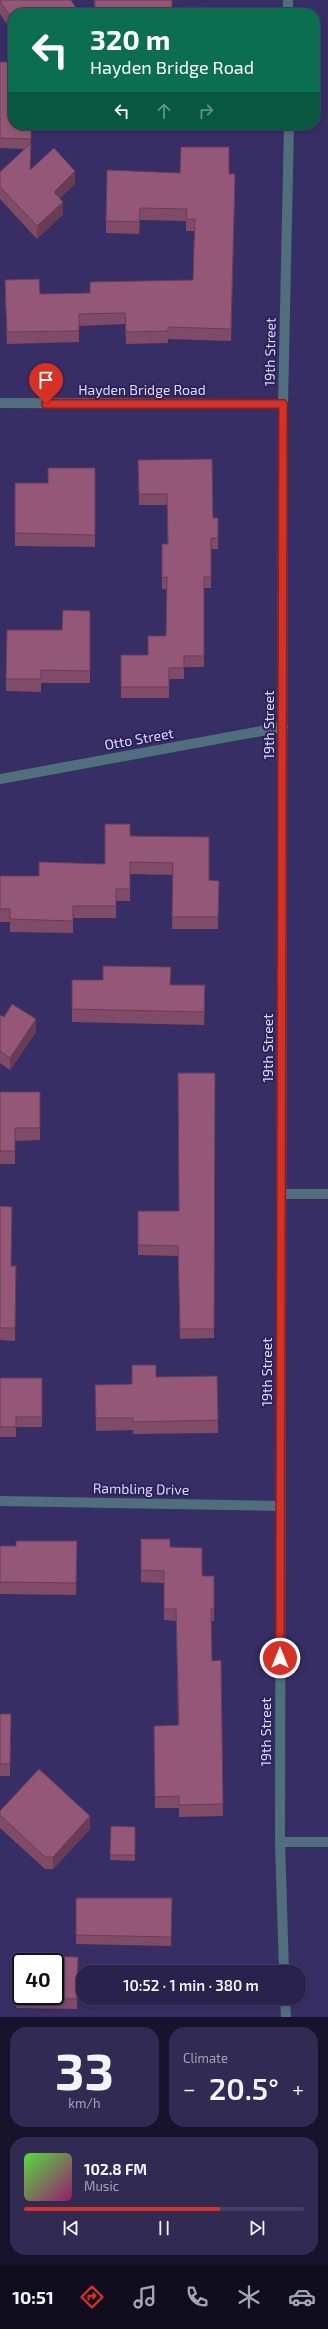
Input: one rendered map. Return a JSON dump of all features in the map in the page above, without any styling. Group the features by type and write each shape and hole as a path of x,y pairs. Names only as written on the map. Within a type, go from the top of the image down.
{"street":[{"name":"19th Street","path":"284,1965 280,1842 283,404 289,130"},
{"name":"Hayden Bridge Road","path":"0,403 283,404"},
{"name":"Otto Street","path":"0,779 283,726"},
{"path":"281,1194 328,1194"},
{"name":"Rambling Drive","path":"0,1501 281,1506"},
{"path":"280,1842 328,1842"},
{"path":"285,2005 286,2017"}],"building":[{"path":"71,0 76,8 8,8 8,13 0,1"},
{"path":"95,0 172,0 172,8 95,8"},
{"path":"186,7 235,8 186,8"},
{"path":"0,62 8,62 8,130 31,130 31,139 0,138"},
{"path":"31,143 30,170 54,148 75,171 54,192 63,202 37,226 0,187 0,172"},
{"path":"181,147 229,147 229,174 235,174 231,329 168,327 168,331 126,332 125,313 79,314 79,331 7,332 5,280 39,279 40,294 90,293 90,282 193,280 195,219 186,219 187,209 140,208 139,222 106,221 107,170 180,173"},
{"path":"212,459 213,518 218,518 218,538 211,538 211,577 204,577 204,656 184,656 184,668 169,668 169,687 121,687 121,655 148,655 148,636 166,636 167,577 162,578 162,544 168,544 167,494 139,494 138,460"},
{"path":"48,468 95,468 95,535 15,533 15,483 48,483"},
{"path":"63,610 90,611 90,671 41,670 41,679 6,679 7,630 62,630"},
{"path":"105,824 130,824 130,836 209,837 209,880 219,881 218,917 172,917 173,863 130,862 130,889 116,889 116,906 73,906 73,921 10,919 10,909 0,909 0,876 39,876 39,862 105,864"},
{"path":"103,966 171,967 170,985 205,985 204,1012 72,1009 72,980 103,980"},
{"path":"12,1004 36,1019 10,1058 0,1051 0,1015 4,1017"},
{"path":"178,1073 215,1073 214,1329 180,1329 178,1246 138,1245 138,1211 179,1211"},
{"path":"0,1092 40,1092 40,1128 15,1128 15,1151 0,1151"},
{"path":"0,1206 12,1207 11,1266 16,1266 15,1328 0,1328"},
{"path":"132,1365 156,1365 156,1377 217,1376 218,1420 133,1422 133,1418 96,1418 95,1385 132,1384"},
{"path":"0,1378 42,1378 42,1417 16,1417 16,1427 0,1427"},
{"path":"141,1539 170,1539 170,1547 202,1548 202,1576 214,1576 214,1609 211,1609 212,1661 221,1660 223,1804 179,1805 179,1796 155,1797 154,1726 179,1725 176,1609 164,1609 164,1571 141,1570"},
{"path":"16,1541 77,1541 76,1583 0,1582 0,1546 16,1546"},
{"path":"0,1714 11,1714 10,1764 0,1764"},
{"path":"39,1769 90,1816 53,1857 45,1857 0,1815 0,1811"},
{"path":"111,1826 135,1827 135,1855 110,1855"},
{"path":"76,1898 172,1898 171,1937 76,1935"},
{"path":"64,1957 78,1957 78,1965 76,1965 76,1999 64,1999"}],"route":[{"path":"46,404 283,404 280,1658"}]}
